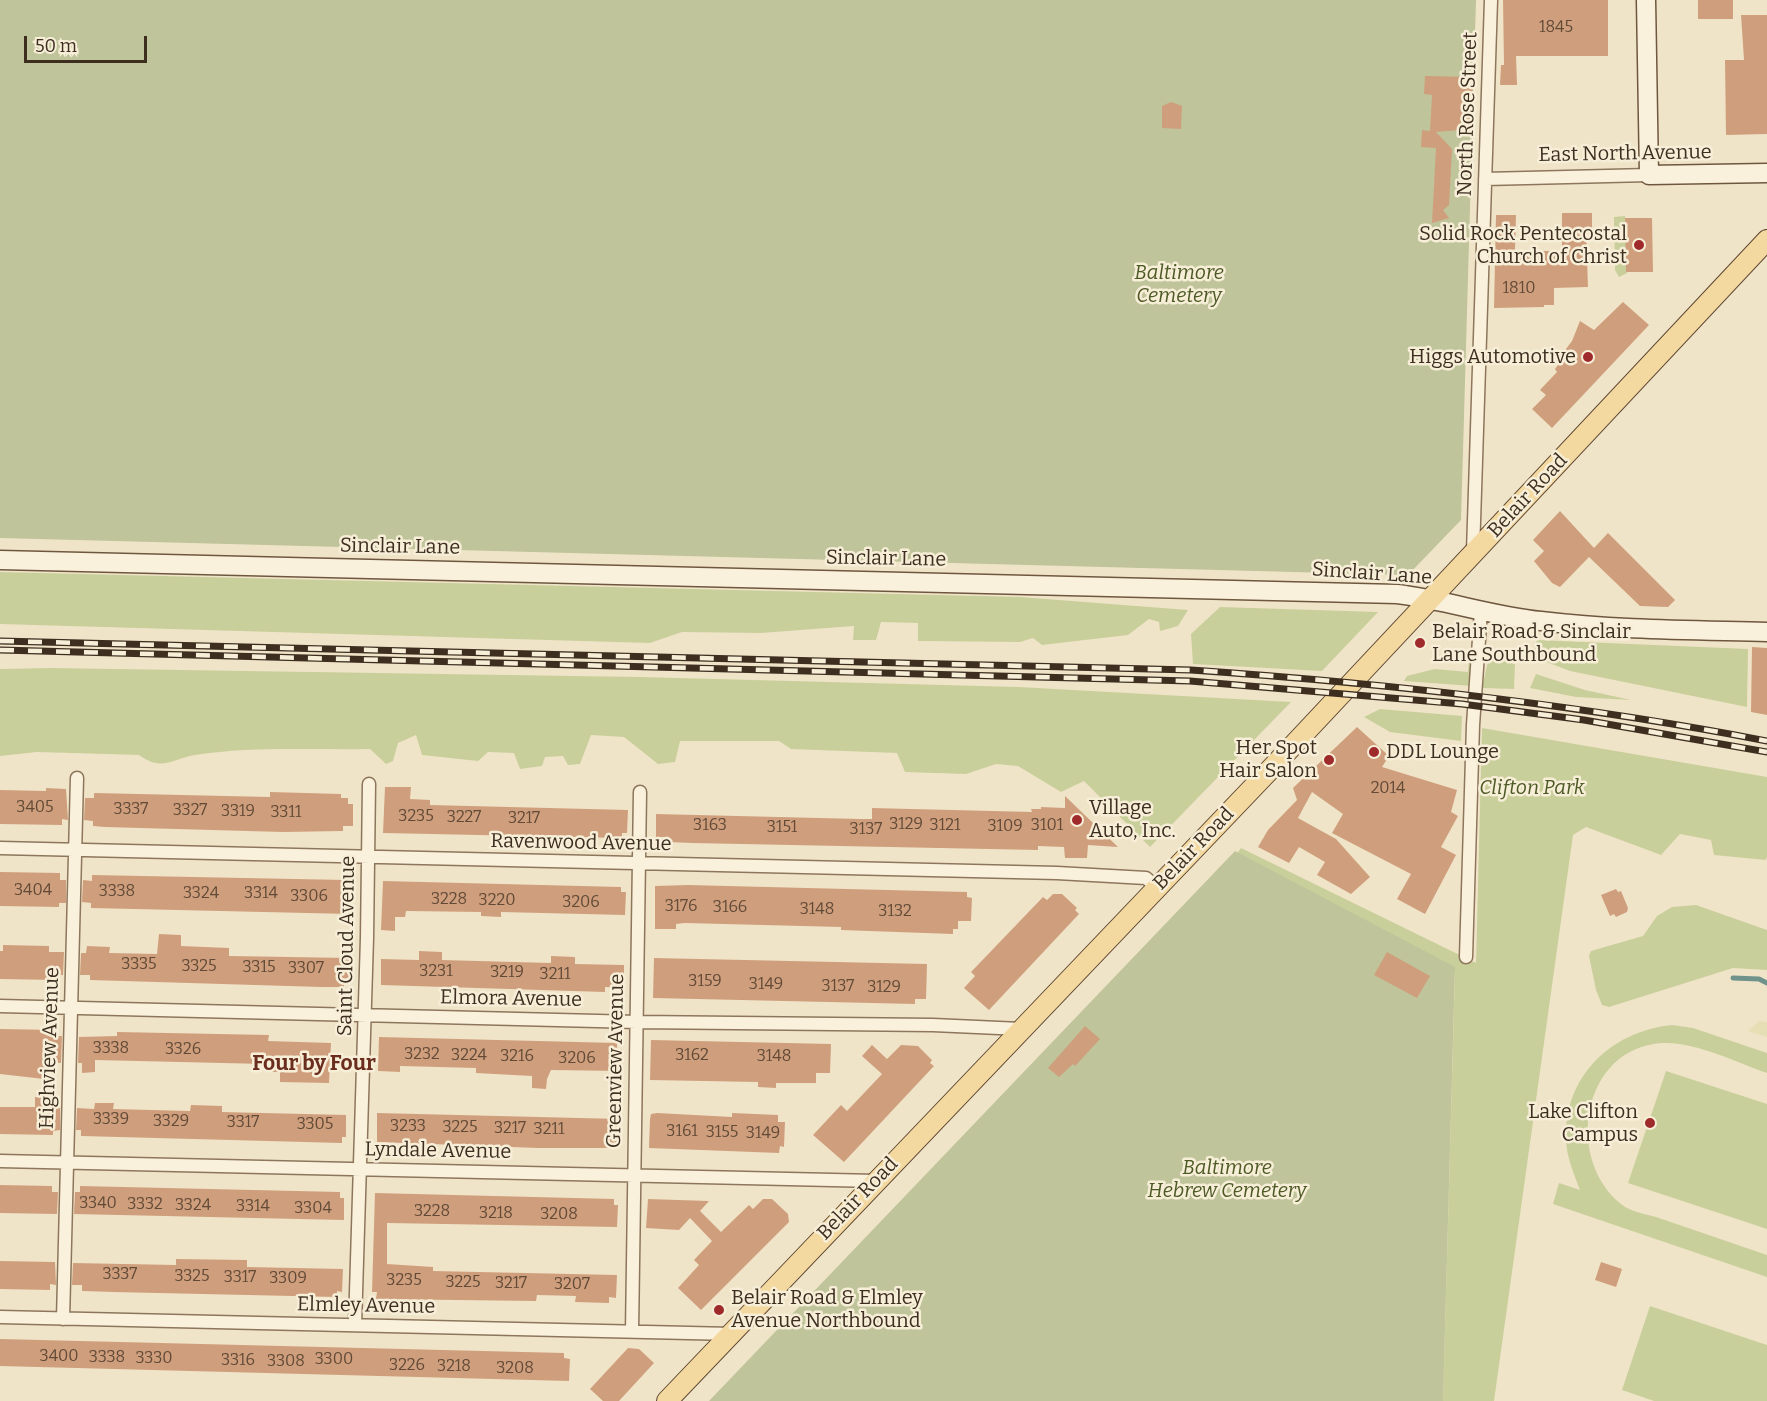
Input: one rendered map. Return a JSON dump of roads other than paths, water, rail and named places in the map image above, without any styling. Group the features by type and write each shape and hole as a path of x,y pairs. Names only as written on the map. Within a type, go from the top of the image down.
{"main road":[{"path":"1646,0 1649,176"},
{"name":"East North Avenue","path":"1649,176 1767,173"},
{"name":"Belair Road","path":"667,1401 1157,888 1767,240"},
{"name":"Sinclair Lane","path":"0,560 1397,594 1431,598 1505,617 1590,626 1767,632"}],"street":[{"name":"North Rose Street","path":"1473,554 1491,0"},
{"name":"East North Avenue","path":"1485,179 1649,176"},
{"path":"1467,957 1473,725 1481,611"},
{"name":"Highview Avenue","path":"63,1319 77,778"},
{"name":"Saint Cloud Avenue","path":"355,1325 365,1015 369,783"},
{"name":"Greenview Avenue","path":"632,1331 640,792"},
{"name":"Ravenwood Avenue","path":"0,848 369,859 1057,873 1146,878 1157,888"},
{"name":"Elmora Avenue","path":"0,1006 637,1022 933,1024 1021,1029"},
{"name":"Lyndale Avenue","path":"0,1161 876,1181"},
{"name":"Elmley Avenue","path":"0,1317 732,1334"}],"waterway":[{"path":"1733,978 1759,979 1767,983"}],"railway":[{"path":"0,641 1191,670 1336,681 1480,696 1624,716 1767,741"},
{"path":"0,650 1190,681 1462,704 1584,720 1767,752"}],"place":[{"name":"Solid Rock Pentecostal Church of Christ","path":"1639,245"},
{"name":"Higgs Automotive","path":"1588,357"},
{"name":"Belair Road & Sinclair Lane Southbound","path":"1420,643"},
{"name":"DDL Lounge","path":"1374,752"},
{"name":"Her Spot Hair Salon","path":"1329,760"},
{"name":"Village Auto, Inc.","path":"1077,820"},
{"name":"Lake Clifton Campus","path":"1650,1123"},
{"name":"Belair Road & Elmley Avenue Northbound","path":"719,1310"}],"district":[{"name":"Four by Four","path":"314,1064"}],"park label":[{"name":"Baltimore Cemetery","path":"1179,284"},
{"name":"Clifton Park","path":"1532,788"},
{"name":"Baltimore Hebrew Cemetery","path":"1227,1180"}]}
